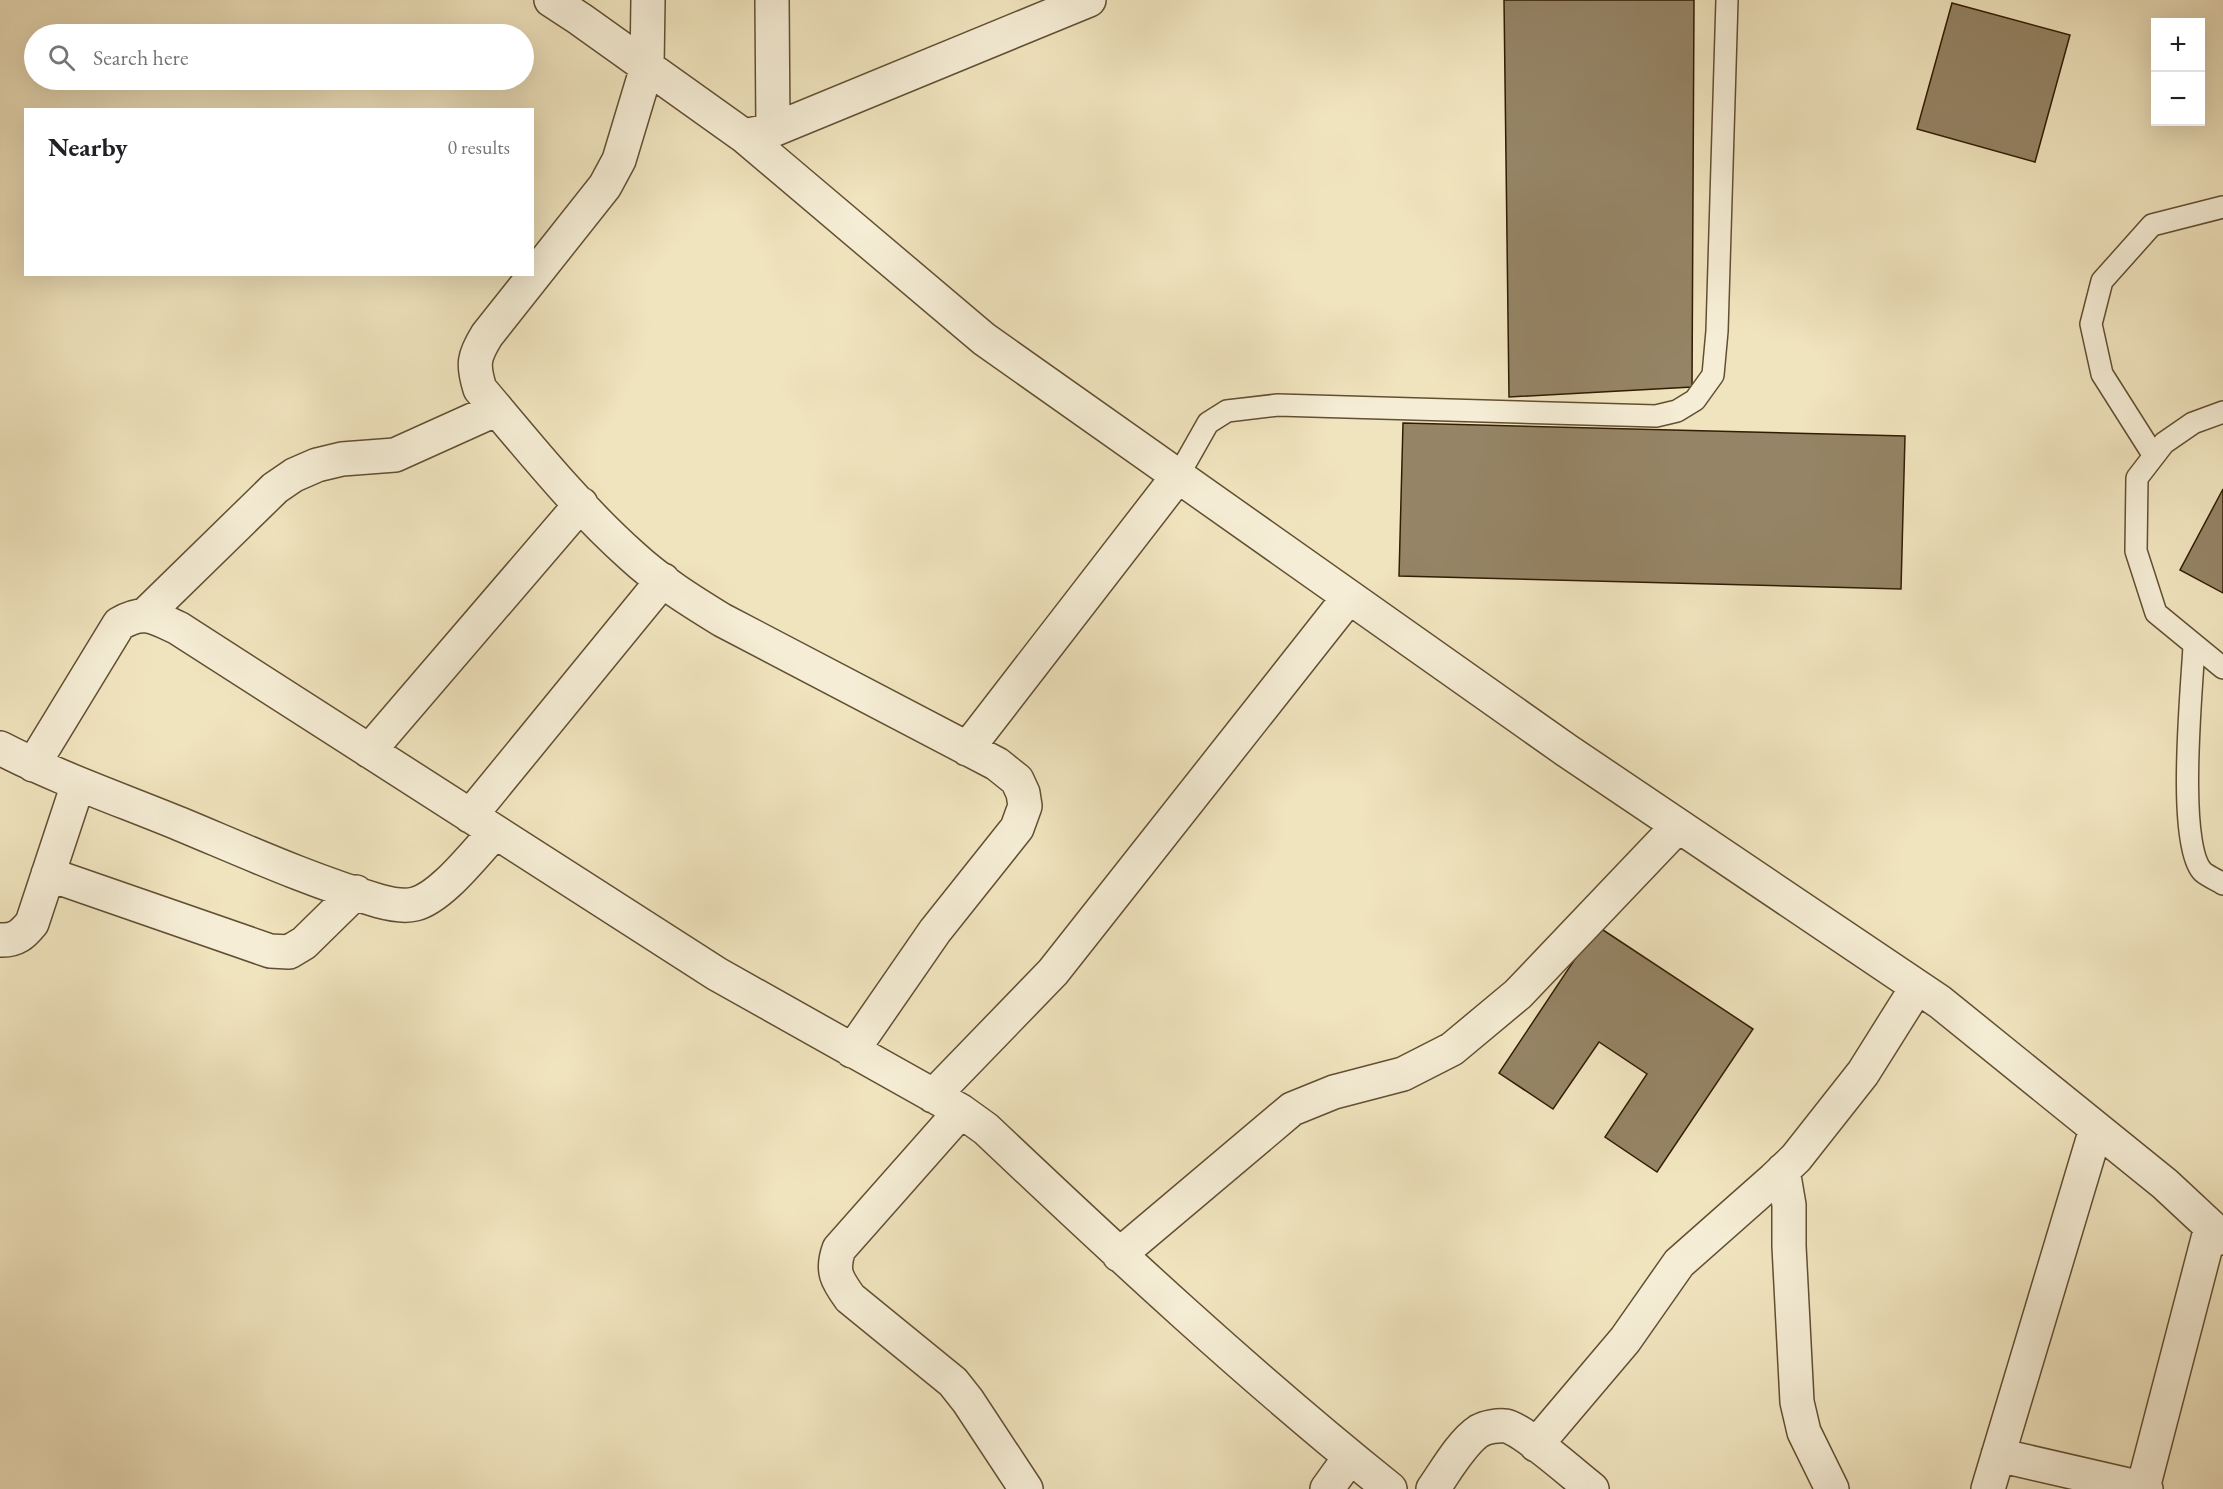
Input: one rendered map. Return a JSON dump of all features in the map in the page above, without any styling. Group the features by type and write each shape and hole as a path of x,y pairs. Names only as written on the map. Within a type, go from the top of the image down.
{"street":[{"path":"551,0 647,67 759,133 984,339 1566,750 1940,1002 2165,1184 2217,1232 2145,1489 1998,1455"},
{"path":"534,275 604,186 619,160 647,67 648,0"},
{"path":"759,133 772,0"},
{"path":"759,133 1089,0"},
{"path":"533,276 476,353 474,371 480,389 581,504 633,558 722,620 997,764 1017,780 1023,793 1025,806 1017,828 935,931 852,1051"},
{"path":"145,615 275,488 294,475 317,465 342,459 395,455 497,409"},
{"path":"967,748 1178,476"},
{"path":"369,751 581,504"},
{"path":"0,748 78,784 288,868 380,901 405,906 416,904 434,896 483,824 663,580"},
{"path":"1026,1489 953,1382 850,1298 837,1281 834,1262 839,1249 947,1104 1349,597"},
{"path":"33,765 119,624 134,615 145,615 178,628 717,974 947,1104 986,1129 1119,1255 1235,1360 1390,1489"},
{"path":"0,940 21,936 32,923 78,784"},
{"path":"1119,1255 1292,1110 1313,1099 1403,1074 1452,1049 1518,994 1678,826"},
{"path":"48,874 270,951 289,952 304,943 356,892"},
{"path":"1536,1445 1625,1340 1679,1263 1796,1158 1863,1072 1917,987"},
{"path":"1988,1489 2096,1129"},
{"path":"1783,1170 1789,1205 1797,1402 1804,1432 1832,1489"},
{"path":"1433,1489 1462,1448 1478,1432 1492,1426 1507,1426 1536,1445 1592,1489"},
{"path":"1327,1489 1350,1457"}],"lane":[{"path":"1178,476 1208,423 1227,411 1278,405 1656,416 1677,411 1695,400 1713,375 1718,332 1727,0"},
{"path":"2154,456 2102,374 2091,324 2102,281 2152,225 2223,207"},
{"path":"2223,412 2193,423 2164,443 2137,478 2136,551 2156,613 2223,668"},
{"path":"2194,646 2187,804 2191,841 2202,871 2223,884"}],"building":[{"path":"1504,0 1694,0 1692,387 1509,397"},
{"path":"1952,3 2070,35 2035,162 1917,129"},
{"path":"1403,423 1905,436 1901,589 1399,576"},
{"path":"2223,489 2223,593 2180,570"},
{"path":"1597,926 1753,1029 1657,1172 1605,1137 1647,1074 1599,1042 1553,1109 1499,1073"}]}
